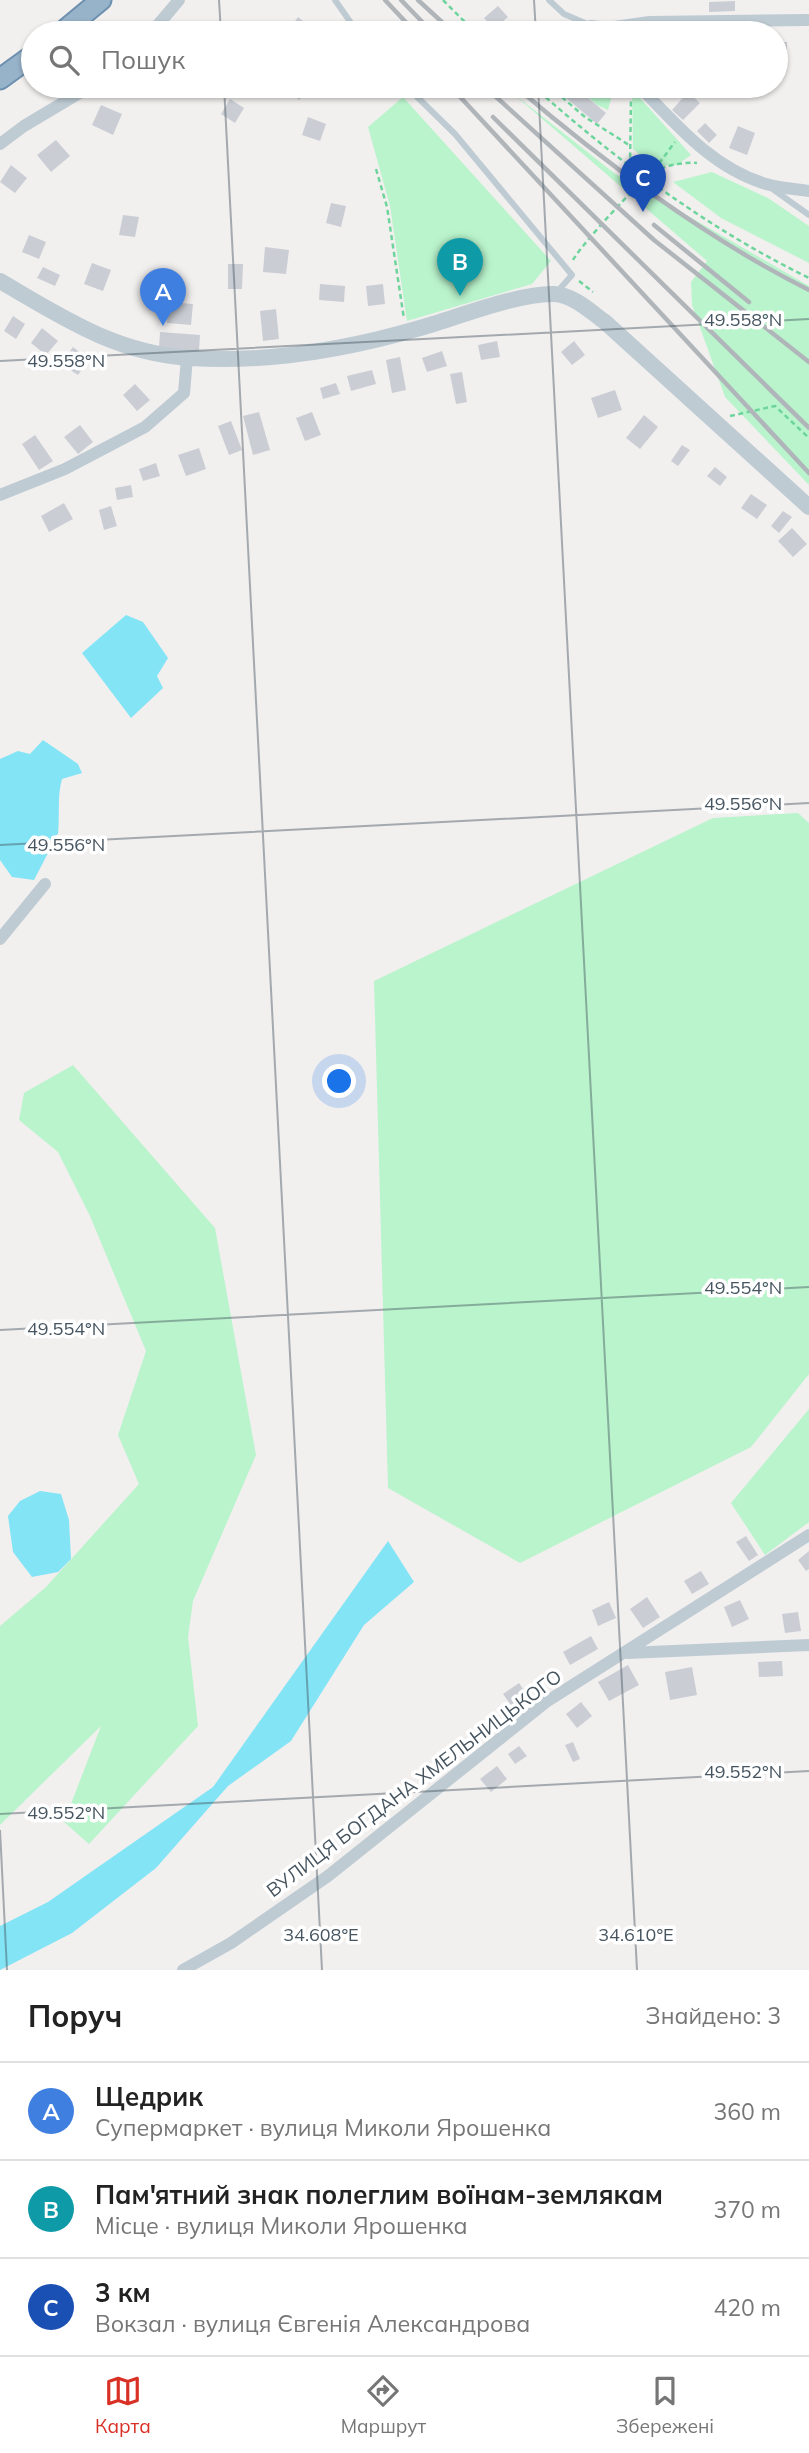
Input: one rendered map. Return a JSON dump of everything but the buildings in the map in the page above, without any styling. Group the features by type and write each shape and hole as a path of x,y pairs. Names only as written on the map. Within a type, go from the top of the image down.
{"highway":[{"path":"76,21 101,0"},
{"path":"0,79 21,64"}],"street":[{"path":"161,21 178,0"},
{"path":"756,21 809,20"},
{"path":"0,144 71,98"},
{"path":"651,98 696,146 732,170 767,184 809,191"},
{"path":"0,281 97,337 140,350 187,358 300,356 407,332 528,298 555,294 571,299 605,322 809,507"},
{"path":"0,495 65,469 145,427 184,393 187,358"},
{"path":"0,939 45,884"},
{"name":"ВУЛИЦЯ БОГДАНА ХМЕЛЬНИЦЬКОГО","path":"183,1970 231,1943 328,1876 546,1702 809,1535"},
{"path":"626,1653 809,1646"}],"lane":[{"path":"335,0 350,21"},
{"path":"550,0 564,14 580,21"},
{"path":"418,98 455,134 572,275 555,294"},
{"path":"767,184 809,215"}],"path":[{"path":"443,0 464,21"},
{"path":"547,98 645,180 727,233 809,278"},
{"path":"563,98 585,117 629,145"},
{"path":"630,168 631,98"},
{"path":"601,300 572,275 573,258 663,162 676,140 677,125"},
{"path":"653,172 677,164 699,163"},
{"path":"376,169 387,207 407,332"},
{"path":"722,410 729,416 775,405 809,438"}],"green space":[{"path":"404,98 551,261 532,284 407,321 390,206 368,127"},
{"path":"518,98 614,173 809,286 809,485 725,397 692,305 691,282 707,261"},
{"path":"589,98 611,98 608,110"},
{"path":"632,98 640,98 691,155 677,165 654,166 633,149"},
{"path":"712,172 768,198 809,226 809,263 721,218 673,182"},
{"path":"798,813 809,823 809,1374 751,1447 520,1563 388,1488 374,981 713,818"},
{"path":"73,1065 215,1228 256,1455 193,1601 188,1637 198,1726 89,1844 64,1822 101,1726 0,1825 0,1626 46,1587 139,1484 118,1435 146,1351 90,1216 58,1152 19,1120 24,1093"},
{"path":"809,1409 809,1522 765,1555 731,1503"}],"water":[{"path":"126,615 143,622 168,658 157,676 163,688 131,718 82,653"},
{"path":"43,740 78,764 82,773 62,779 58,834 43,845 48,853 34,880 12,877 0,860 0,759 18,751 30,754"},
{"path":"40,1491 61,1494 69,1520 71,1559 58,1572 32,1577 13,1552 8,1516 20,1501"},
{"path":"388,1541 414,1582 364,1625 291,1741 228,1786 156,1868 72,1933 0,1970 0,1926 48,1902 213,1787"}],"railway":[{"path":"385,0 405,21"},
{"path":"401,0 421,21"},
{"path":"418,0 441,21"},
{"path":"461,98 809,473"},
{"path":"497,98 654,240 809,362"},
{"path":"530,98 656,197 732,247 809,290"},
{"path":"493,117 809,428"},
{"path":"654,225 749,302"}],"place":[{"name":"3 км","path":"643,212"},
{"name":"Пам'ятний знак полеглим воїнам-землякам","path":"460,296"},
{"name":"Щедрик","path":"163,326"}]}
